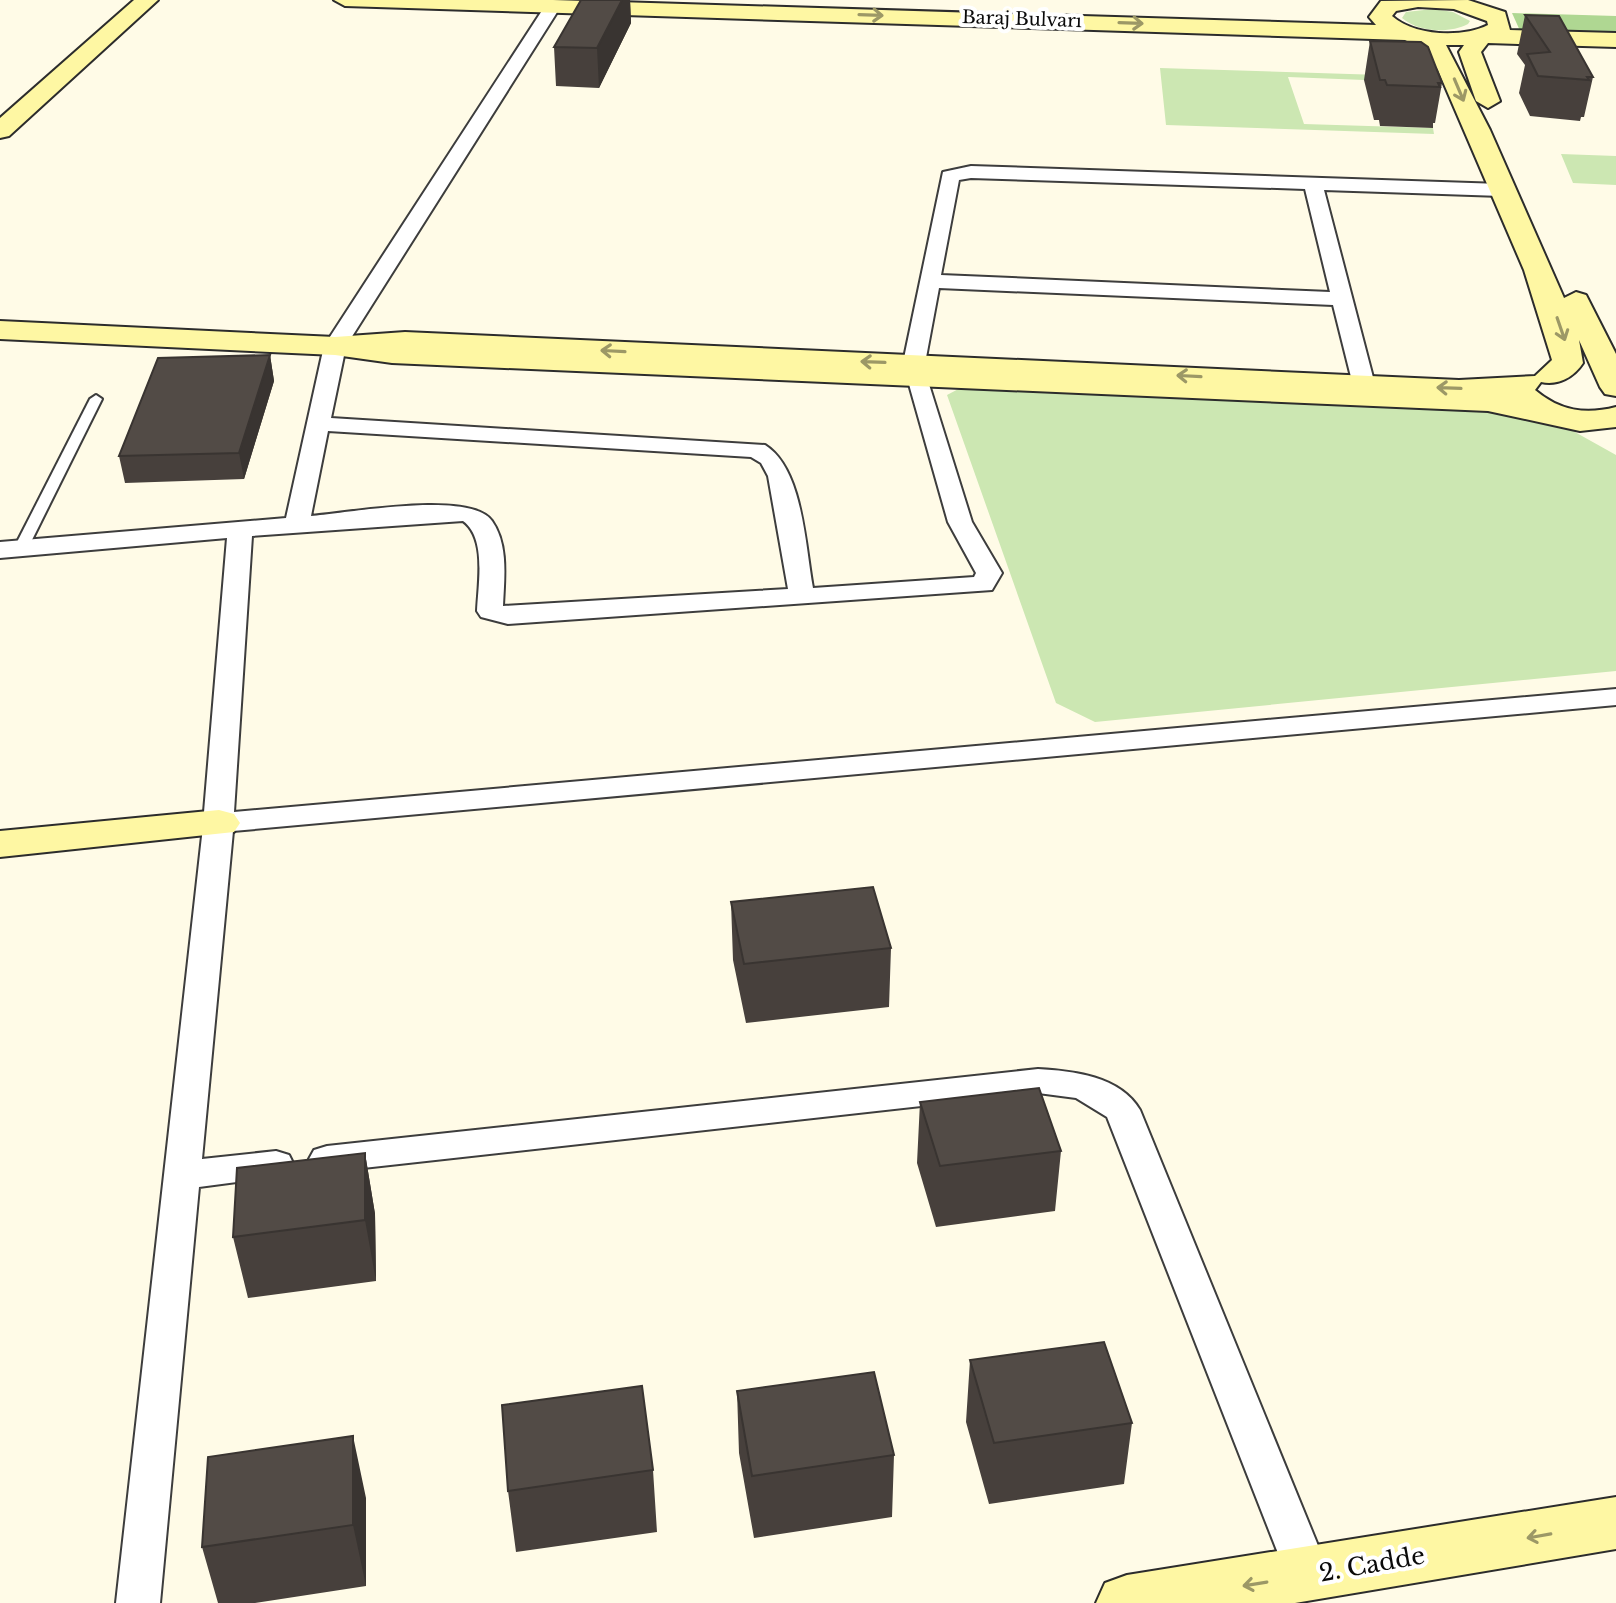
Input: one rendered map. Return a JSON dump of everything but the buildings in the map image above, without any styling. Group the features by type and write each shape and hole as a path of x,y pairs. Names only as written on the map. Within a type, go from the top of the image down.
{"street":[{"path":"0,106 122,0"},
{"path":"0,131 147,0"},
{"name":"Baraj Bulvarı","path":"345,0 1410,33 1447,38 1482,36"},
{"path":"1451,0 1487,11 1501,22 1494,32 1482,36 1470,52 1473,66 1616,387"},
{"path":"1365,4 1437,1 1525,10"},
{"path":"1403,2 1389,6 1380,17 1384,23 1436,47 1443,56 1555,309 1570,353 1568,363 1522,390 1524,398 1545,412"},
{"path":"297,524 335,346 553,6"},
{"path":"1482,36 1616,40"},
{"path":"10,549 449,512 472,515 483,524 491,556 490,611 508,616 983,584 989,573 960,522 915,371 950,176 957,173 1501,190"},
{"path":"1313,184 1364,385"},
{"path":"930,281 1342,299"},
{"path":"0,330 335,346 405,341 1488,401 1577,420 1616,443"},
{"path":"915,371 1459,389 1538,379 1585,377 1616,387"},
{"path":"1577,420 1616,417"},
{"path":"319,424 757,450 771,459 780,476 802,596"},
{"path":"138,1603 219,823 240,529"},
{"path":"0,844 1616,697"},
{"path":"182,1175 1038,1081 1078,1084 1099,1090 1122,1110 1308,1575"},
{"name":"2. Cadde","path":"1127,1603 1616,1523"}],"lane":[{"path":"10,549 96,399"}],"green space":[{"path":"1433,9 1453,12 1470,21 1452,29 1434,30 1416,26 1402,18 1406,12"},
{"path":"1512,13 1616,16 1616,35 1521,33"},
{"path":"1160,68 1413,76 1364,80 1288,77 1304,124 1433,128 1434,134 1166,125"},
{"path":"1561,154 1616,156 1616,185 1573,183"},
{"path":"966,385 1499,411 1557,422 1616,455 1616,671 1095,722 1056,703 947,395"}]}
